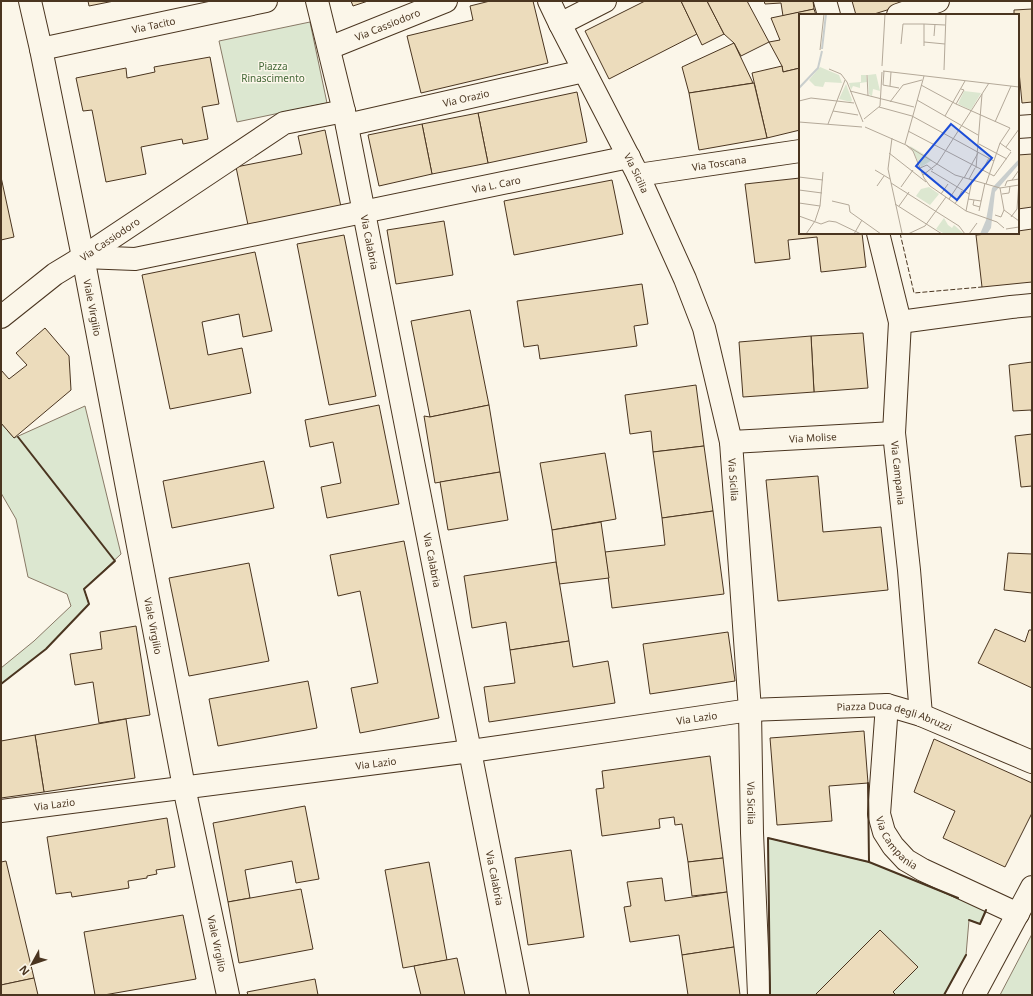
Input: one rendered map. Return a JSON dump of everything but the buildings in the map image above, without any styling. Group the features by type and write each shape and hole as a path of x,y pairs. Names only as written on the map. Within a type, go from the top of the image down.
{"street":[{"name":"Viale Virgilio","path":"30,1 83,257 184,787 228,995"},
{"name":"Via Tacito","path":"41,49 266,1"},
{"path":"318,1 346,118"},
{"name":"Via Cassiodoro","path":"329,48 446,1"},
{"name":"Via Sicilia","path":"549,1 633,166 685,279 704,328 731,442 750,710 752,833 759,995"},
{"path":"560,24 605,1"},
{"path":"825,1 829,14"},
{"path":"901,14 938,1"},
{"name":"Via Orazio","path":"346,118 584,71"},
{"name":"Via Cassiodoro","path":"83,257 284,123 346,118"},
{"name":"Via Calabria","path":"346,118 518,995"},
{"path":"1019,127 1032,126"},
{"name":"Via Toscana","path":"633,166 799,150"},
{"name":"Via L. Caro","path":"364,212 633,166"},
{"name":"Via Cassiodoro","path":"83,257 135,259 364,212"},
{"name":"Via Campania","path":"878,234 900,322 894,433 909,570 921,715"},
{"path":"1,317 55,274 83,257"},
{"path":"900,322 1032,305"},
{"name":"Via Molise","path":"731,442 894,433"},
{"name":"Via Campania","path":"887,705 879,814 884,832 893,846 906,860 923,870 1018,914"},
{"name":"Piazza Duca degli Abruzzi","path":"750,710 887,705 921,715 1032,762"},
{"name":"Via Lazio","path":"1,811 471,751 750,710"},
{"path":"974,995 1032,887"}],"green space":[{"name":"Piazza Rinascimento","path":"310,22 327,103 237,122 219,41"},
{"path":"85,406 121,554 84,589 89,604 46,649 1,684 1,668 34,641 71,606 67,594 28,577 16,519 1,493 1,423 14,438"},
{"path":"768,838 869,862 987,910 980,924 969,920 966,955 944,995 770,995"},
{"path":"1032,934 1032,995 1000,995"}],"fence":[{"path":"900,234 914,293 982,287"}],"wall":[{"path":"1,684 46,649 89,604 84,589 115,561 18,437"},
{"path":"868,783 869,862"},
{"path":"770,995 768,838 869,862 958,898"},
{"path":"969,920 980,924 986,910"},
{"path":"944,995 966,955"}]}
